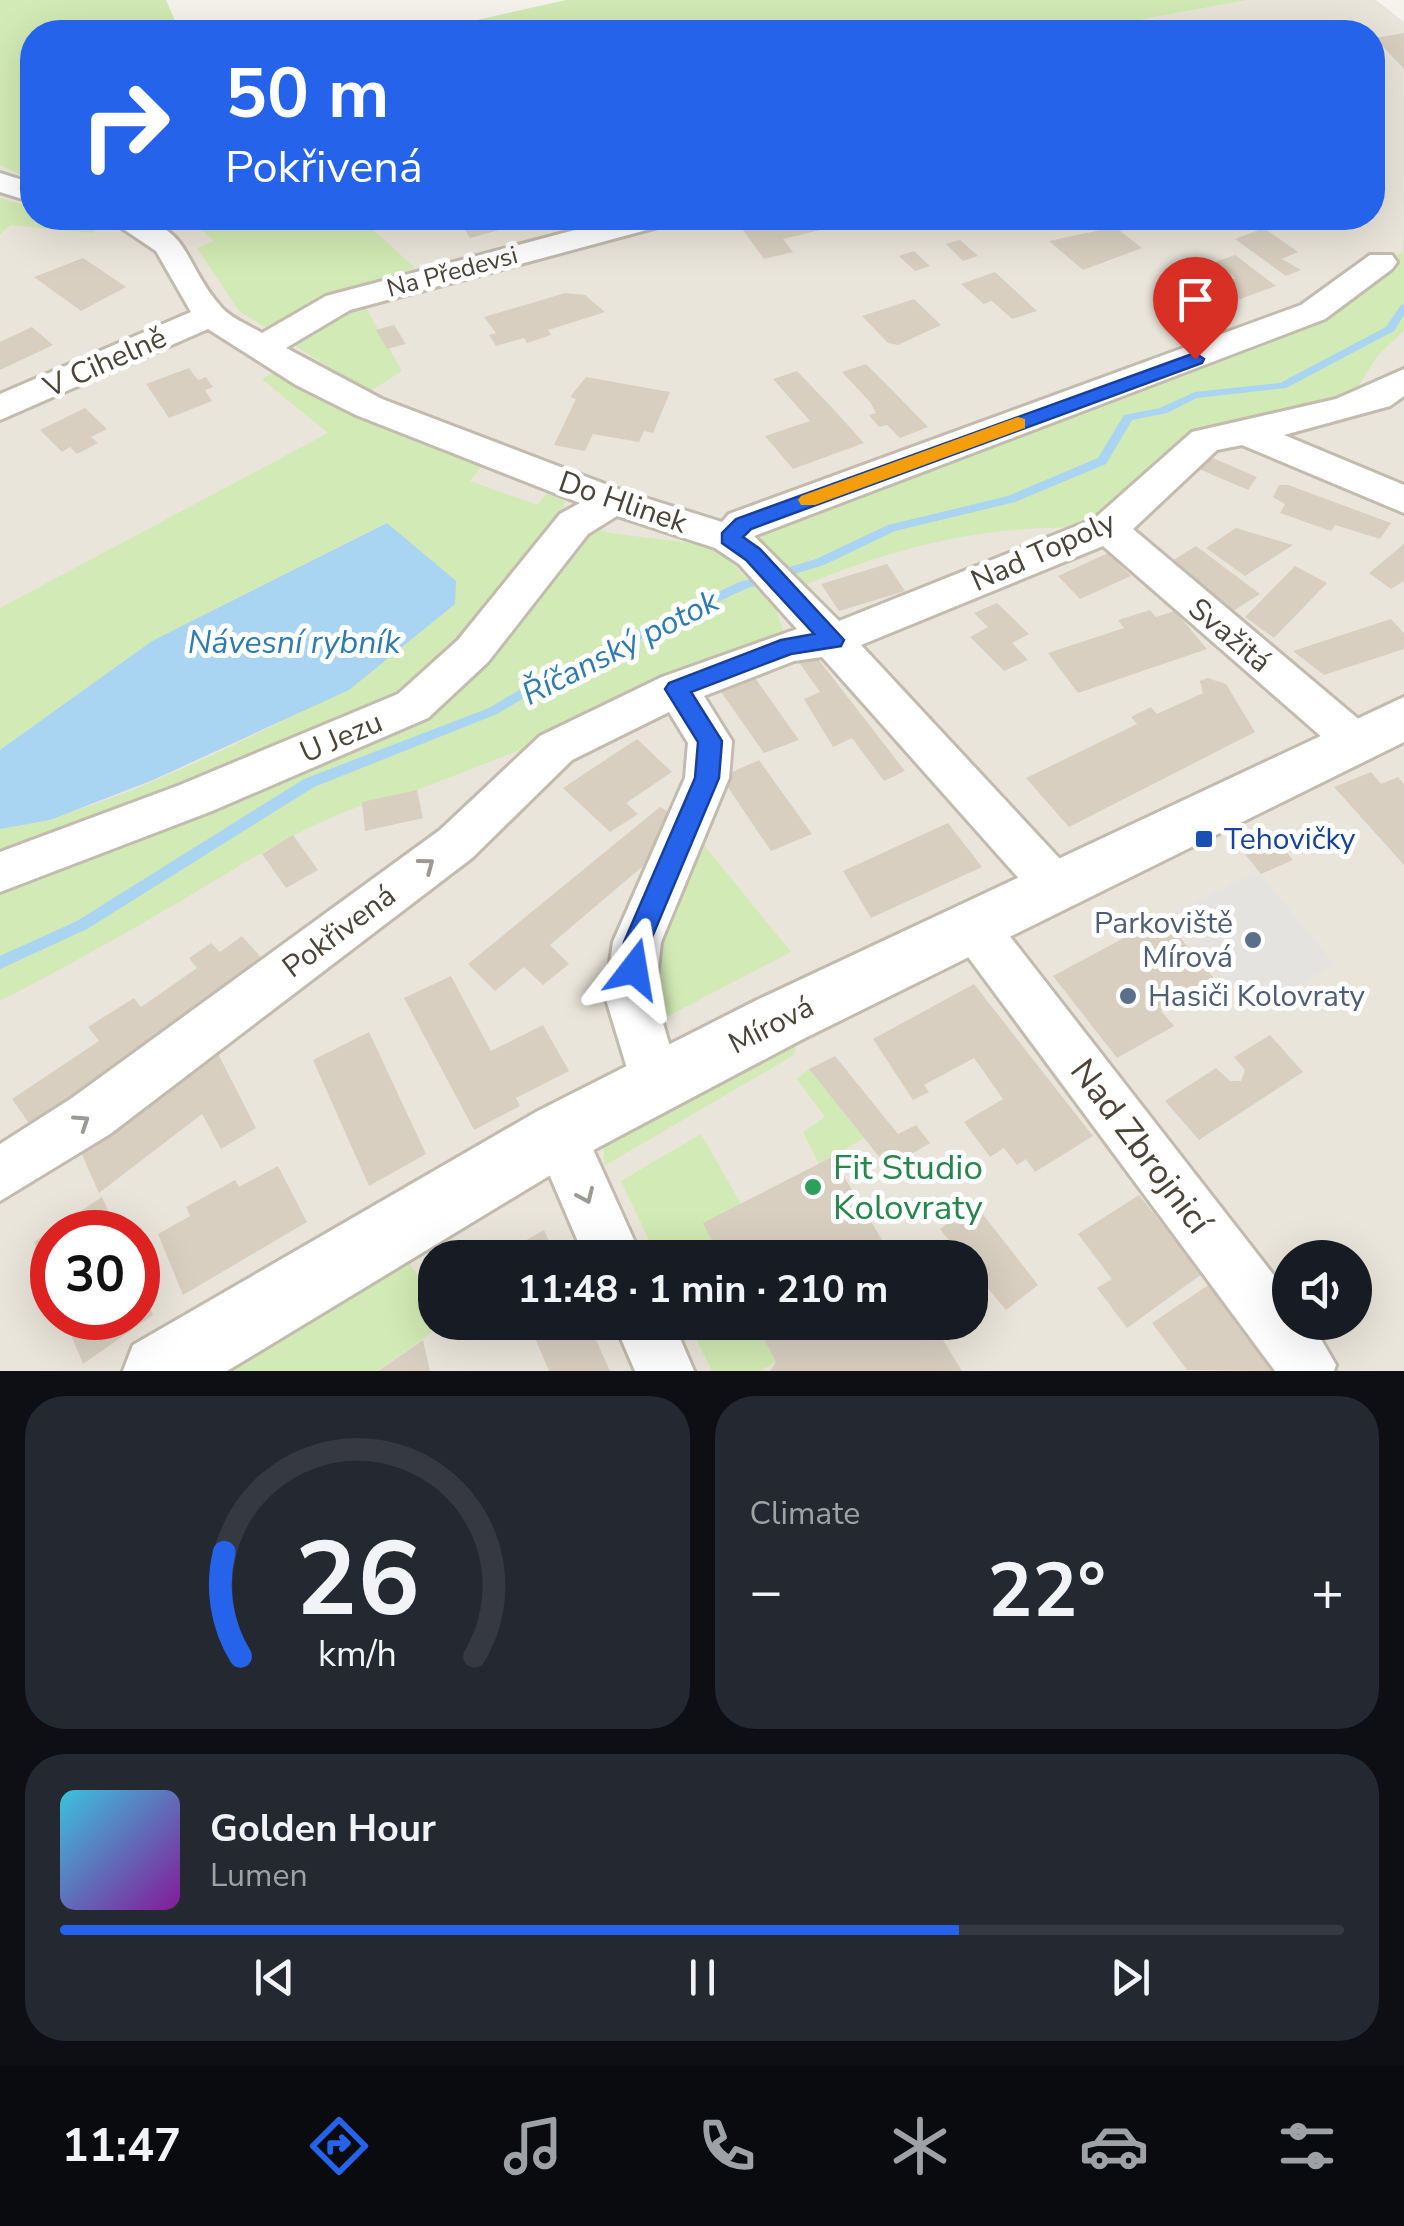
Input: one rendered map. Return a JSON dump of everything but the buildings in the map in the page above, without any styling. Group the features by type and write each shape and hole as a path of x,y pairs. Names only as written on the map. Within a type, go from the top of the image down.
{"street":[{"name":"Do Hlinek","path":"142,230 168,245 210,316 260,350 369,408 741,546 800,602 1056,887"},
{"name":"Na Předevsi","path":"260,350 338,303 609,230"},
{"path":"741,546 743,524 1313,312 1381,262"},
{"name":"V Cihelně","path":"0,408 210,316"},
{"name":"Nad Topoly","path":"833,640 1108,529 1205,441 1344,410 1378,398 1404,380"},
{"path":"1245,432 1404,500"},
{"name":"U Jezu","path":"0,872 196,798 412,706 473,651 574,524 612,501"},
{"name":"Svažitá","path":"1108,529 1379,729"},
{"name":"Pokřivená","path":"0,1175 91,1116 456,844 556,748 677,689 789,646 833,640"},
{"path":"655,1084 630,996 637,942 707,778 710,741 677,689"},
{"name":"Mírová","path":"159,1371 559,1134 1379,729"},
{"name":"Nad Zbrojnicí","path":"974,928 1307,1365"},
{"path":"559,1134 606,1240"},
{"path":"651,1340 665,1371"}],"shaded area":[{"path":"1248,0 1376,0 1404,22 1404,1371 0,1371 0,165 20,175 20,230 1385,230 1385,20 1139,20"},
{"name":"Parkoviště Mírová","path":"1258,871 1335,965 1253,1009 1168,915"}],"green space":[{"path":"0,0 166,0 175,20 20,20 20,175 0,165"},
{"path":"566,0 1248,0 1139,20 477,20"},
{"path":"0,198 20,204 20,226 11,225 0,234"},
{"path":"1404,225 1404,331 1378,355 1344,409 1205,441 1108,529 1031,529 954,539 878,558 806,585 743,524 1313,312 1381,262 1403,252"},
{"path":"202,230 373,230 415,268 354,287 402,371 369,392 239,311 197,248 214,241"},
{"path":"273,373 312,397 482,466 470,481 537,505 550,490 565,499 562,514 610,533 698,544 725,555 776,610 789,646 417,790 324,821 0,1001 0,829 90,806 134,789 348,690 386,523 152,641 0,750 0,608 328,433 262,379"},
{"path":"699,839 791,952 657,1022 652,998 654,951 669,905"},
{"path":"796,1044 794,1055 604,1166 604,1146"},
{"path":"809,1069 864,1138 819,1164 803,1132 825,1117 797,1079"},
{"path":"701,1134 741,1204 727,1240 649,1240 621,1181"},
{"path":"406,1257 418,1276 418,1340 421,1340 377,1371 227,1371"},
{"path":"696,1340 764,1340 776,1362 760,1371 712,1371"}],"water":[{"name":"Návesní rybník","path":"387,523 456,581 455,604 349,690 153,780 50,820 0,829 0,750 152,641"}],"waterway":[{"name":"Říčanský potok","path":"0,963 82,925 309,783 493,711 540,683 741,586 820,562 892,528 1011,499 1102,461 1128,417 1163,411 1195,395 1282,386 1390,329 1404,307"}],"slow traffic":[{"path":"808,500 1018,424"}],"place":[{"name":"Tehovičky","path":"1204,839"},
{"name":"Parkoviště Mírová","path":"1253,940"},
{"name":"Hasiči Kolovraty","path":"1128,996"},
{"name":"Fit Studio Kolovraty","path":"813,1187"}],"route":[{"path":"634,969 637,942 707,778 710,741 677,689 789,646 833,640 753,554 729,538 743,524 1195,359"}]}
